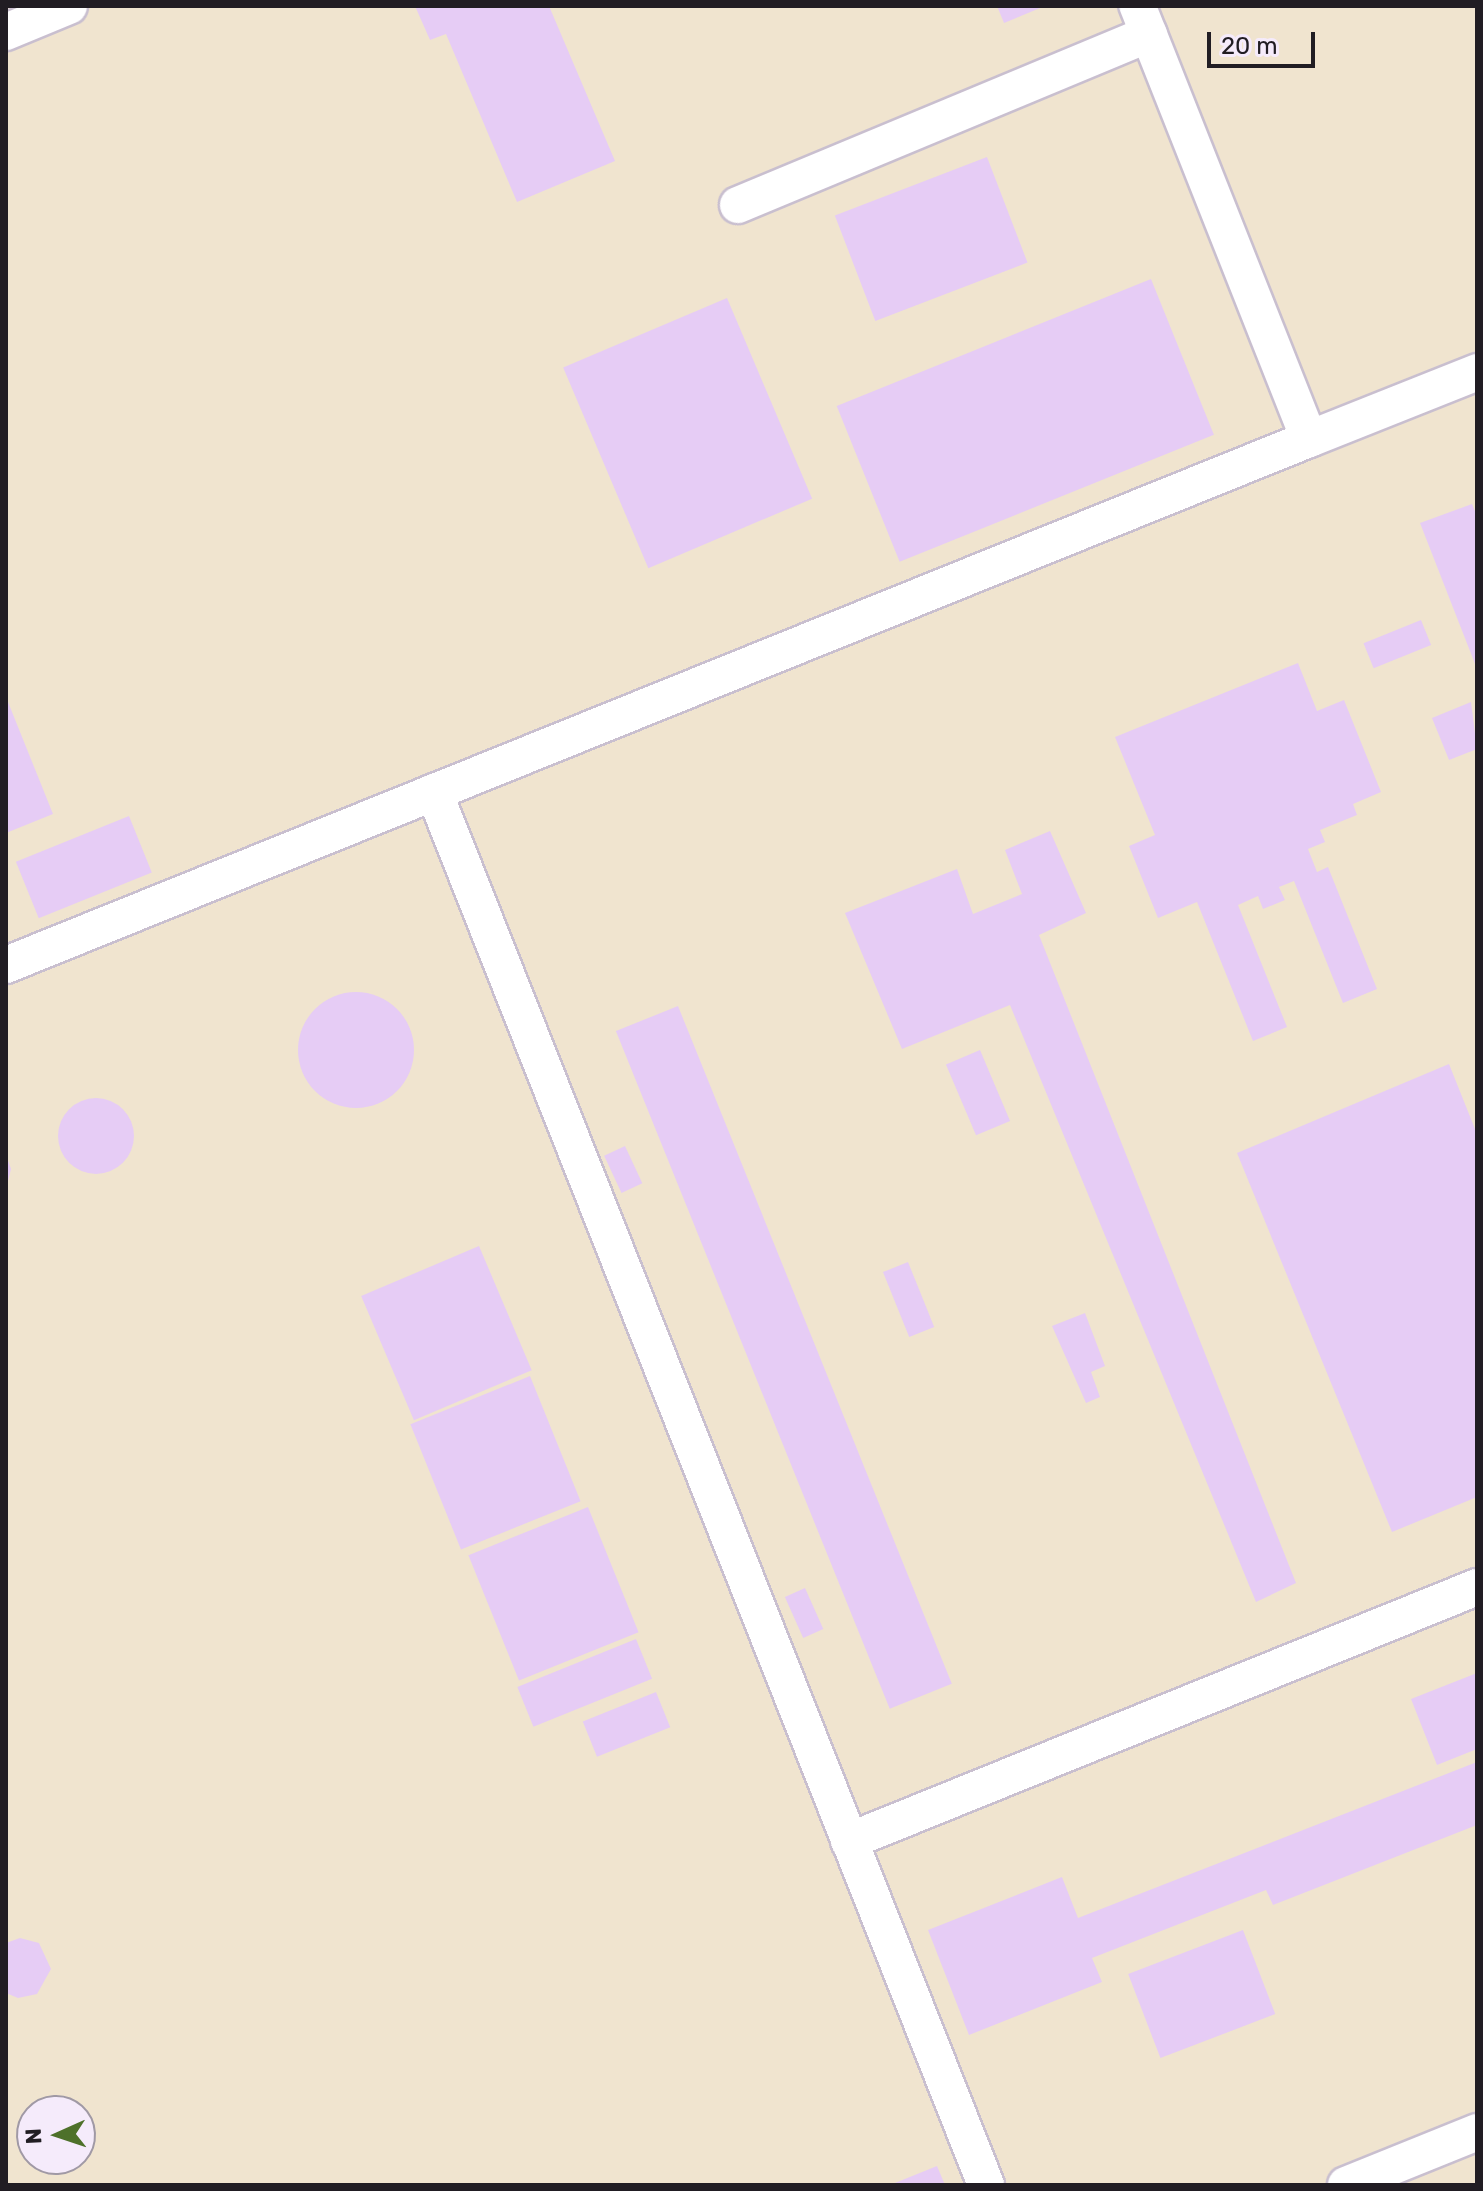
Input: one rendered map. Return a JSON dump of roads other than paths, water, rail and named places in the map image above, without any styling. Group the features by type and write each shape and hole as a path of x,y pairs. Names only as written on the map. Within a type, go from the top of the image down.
{"lane":[{"path":"6,32 69,6"},
{"path":"738,205 1143,20 1309,439"},
{"path":"6,965 1477,372"},
{"path":"434,792 986,2185"},
{"path":"849,1841 1477,1587"},
{"path":"1346,2185 1477,2132"}]}
